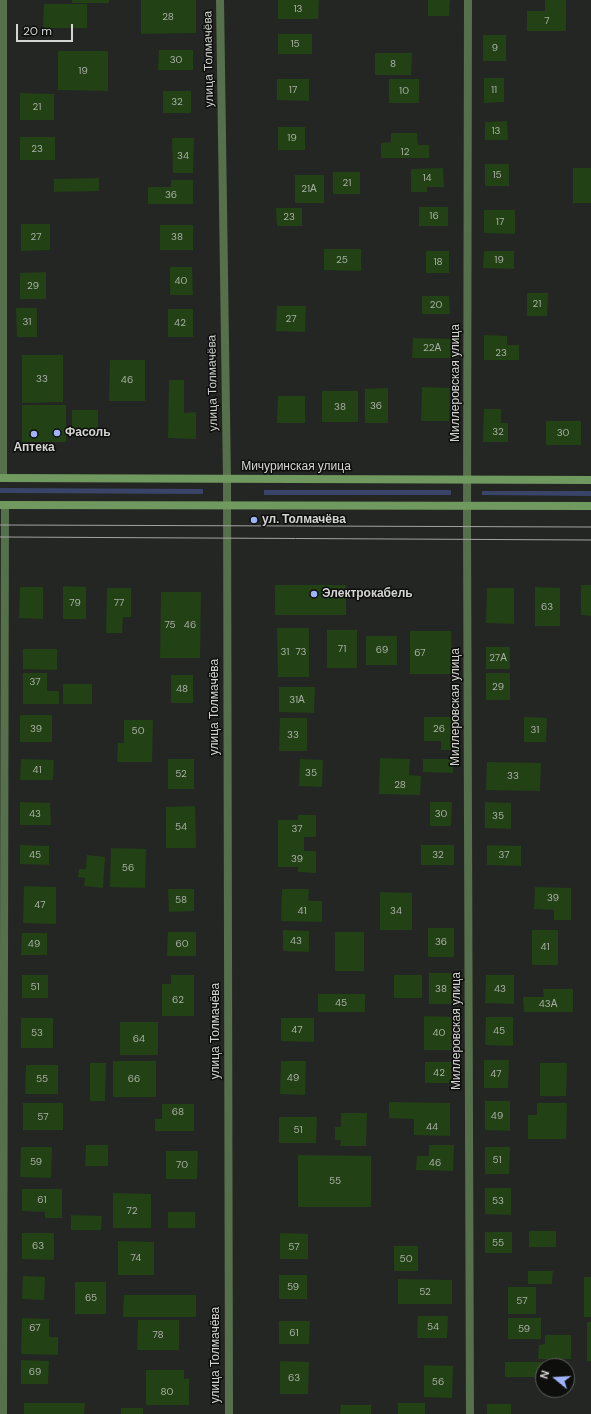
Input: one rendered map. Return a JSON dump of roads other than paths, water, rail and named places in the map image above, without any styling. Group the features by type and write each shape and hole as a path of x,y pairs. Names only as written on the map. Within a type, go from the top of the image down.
{"main road":[{"name":"Мичуринская улица","path":"2,478 591,480"},
{"path":"2,505 591,506"}],"street":[{"path":"2,478 3,0"},
{"name":"улица Толмачёва","path":"220,0 227,479 228,1414"},
{"name":"Миллеровская улица","path":"468,0 467,505 470,1414"},
{"path":"2,505 3,1414"}],"tram line":[{"path":"0,525 591,527"},
{"path":"0,537 591,540"}],"place":[{"name":"Фасоль","path":"57,433"},
{"name":"Аптека","path":"34,434"},
{"name":"ул. Толмачёва","path":"254,520"},
{"name":"Электрокабель","path":"314,594"}]}
